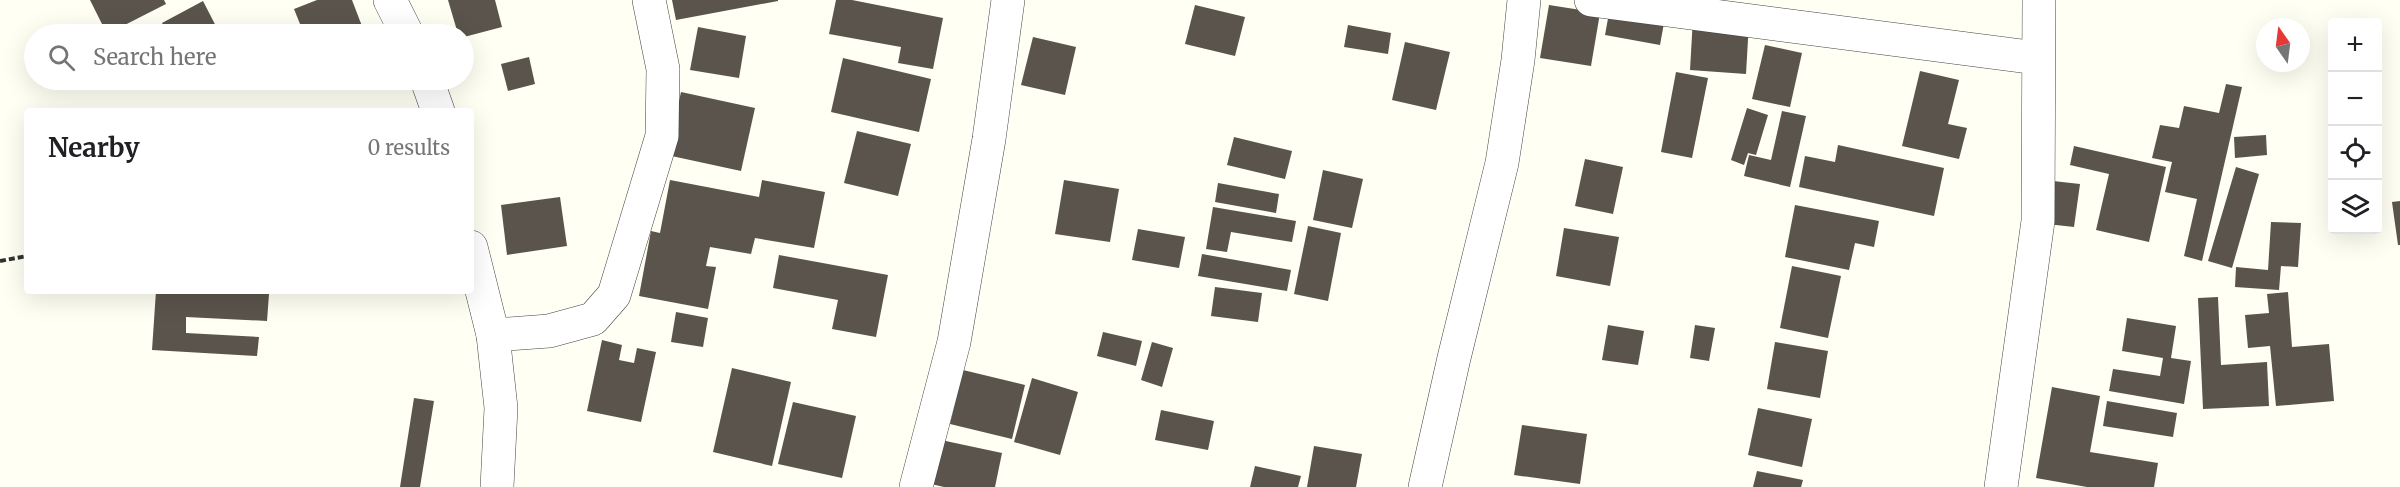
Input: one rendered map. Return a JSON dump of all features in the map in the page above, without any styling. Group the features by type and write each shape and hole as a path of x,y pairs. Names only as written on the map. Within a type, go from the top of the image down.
{"street":[{"path":"390,0 402,24"},
{"path":"493,335 549,331 593,319 614,295 662,136 663,69 649,0"},
{"path":"916,487 954,342 989,139 1008,0"},
{"path":"1425,487 1454,358 1503,163 1524,0"},
{"path":"1591,0 2037,58"},
{"path":"2001,487 2038,220 2039,0"},
{"path":"432,90 437,108"},
{"path":"474,259 493,335 501,408 497,487"}],"path":[{"path":"0,261 24,257"}],"building":[{"path":"90,0 164,0 166,4 127,24 102,24"},
{"path":"317,0 352,0 361,24 300,24 294,9"},
{"path":"448,0 495,0 502,27 474,34 474,24 455,24"},
{"path":"672,0 778,0 778,1 676,20"},
{"path":"836,0 852,0 943,18 933,69 898,63 901,47 829,34"},
{"path":"203,1 215,24 163,24"},
{"path":"1195,5 1245,17 1235,56 1185,44"},
{"path":"1549,5 1600,13 1591,66 1540,58"},
{"path":"1609,13 1664,23 1660,45 1605,35"},
{"path":"1693,18 1749,22 1746,74 1690,70"},
{"path":"1348,25 1391,33 1388,54 1344,47"},
{"path":"698,27 746,36 739,78 690,70"},
{"path":"1033,37 1076,47 1065,95 1021,85"},
{"path":"1405,42 1450,52 1436,110 1392,100"},
{"path":"1765,45 1802,53 1790,107 1752,99"},
{"path":"529,57 535,84 508,91 501,64"},
{"path":"843,58 931,79 919,132 831,112"},
{"path":"1920,71 1959,80 1948,124 1967,128 1959,159 1902,146"},
{"path":"1676,72 1708,78 1692,158 1661,152"},
{"path":"2226,84 2242,87 2202,261 2184,256 2197,199 2165,192 2172,162 2152,158 2160,125 2179,128 2184,106 2219,113"},
{"path":"681,92 755,108 741,171 667,155"},
{"path":"1747,108 1768,115 1756,155 1748,153 1744,165 1731,160"},
{"path":"1782,111 1806,116 1790,187 1744,176 1749,155 1771,160"},
{"path":"857,131 911,144 898,196 844,183"},
{"path":"2266,135 2267,155 2235,158 2234,137"},
{"path":"1234,137 1292,151 1285,179 1227,165"},
{"path":"1838,145 1944,168 1934,216 1799,187 1805,156 1835,162"},
{"path":"2074,146 2166,167 2149,242 2096,230 2109,174 2070,165"},
{"path":"1585,159 1623,167 1613,214 1575,206"},
{"path":"2236,167 2259,174 2232,268 2208,261"},
{"path":"1323,170 1363,179 1352,228 1313,220"},
{"path":"670,180 759,197 762,180 825,192 814,248 755,238 751,254 710,247 706,266 716,267 708,309 639,296 651,231 660,233"},
{"path":"1064,180 1119,189 1110,242 1055,234"},
{"path":"2044,180 2080,184 2074,227 2038,223"},
{"path":"1218,183 1279,194 1276,213 1215,202"},
{"path":"560,197 567,246 507,255 501,205"},
{"path":"2400,201 2400,245 2398,245 2392,202"},
{"path":"1795,205 1879,221 1874,247 1855,243 1849,270 1785,257"},
{"path":"1213,207 1296,221 1292,242 1231,232 1227,252 1206,249"},
{"path":"2271,222 2301,223 2298,267 2281,266 2279,290 2235,287 2236,267 2268,270"},
{"path":"1308,226 1341,233 1328,301 1294,294"},
{"path":"1564,228 1619,237 1610,286 1556,276"},
{"path":"1138,229 1185,237 1179,268 1132,260"},
{"path":"1202,254 1291,270 1287,291 1198,276"},
{"path":"779,255 888,275 876,337 832,329 838,300 773,288"},
{"path":"1792,266 1841,276 1828,338 1780,328"},
{"path":"1215,287 1262,293 1258,322 1211,316"},
{"path":"2288,292 2292,347 2329,344 2334,401 2276,406 2270,346 2248,348 2245,315 2269,313 2267,294"},
{"path":"156,294 269,294 267,321 186,317 186,333 259,337 257,356 152,350"},
{"path":"2218,297 2221,365 2267,362 2269,406 2203,409 2198,298"},
{"path":"676,312 708,318 703,347 671,342"},
{"path":"2127,318 2176,326 2171,358 2191,361 2184,404 2109,391 2113,369 2160,376 2163,358 2122,351"},
{"path":"1608,325 1644,331 1638,365 1602,360"},
{"path":"1695,325 1715,328 1709,361 1690,358"},
{"path":"1103,332 1142,341 1136,366 1097,356"},
{"path":"602,340 622,345 619,360 634,363 637,348 656,352 641,422 587,411"},
{"path":"1152,342 1173,348 1162,387 1141,380"},
{"path":"1775,342 1828,351 1820,398 1767,389"},
{"path":"732,368 791,382 772,466 713,452"},
{"path":"963,370 1025,385 1012,439 950,424"},
{"path":"1032,378 1078,392 1060,455 1014,442"},
{"path":"2052,387 2100,396 2090,452 2158,463 2154,487 2087,487 2036,478"},
{"path":"414,398 434,401 420,487 400,487"},
{"path":"2107,401 2177,413 2173,437 2103,426"},
{"path":"793,402 856,416 842,478 778,464"},
{"path":"1758,408 1812,419 1802,467 1748,455"},
{"path":"1161,410 1214,421 1208,450 1155,440"},
{"path":"1522,425 1587,434 1580,484 1514,475"},
{"path":"941,440 1002,453 995,487 944,487 931,484"},
{"path":"1314,446 1362,454 1356,487 1307,487"},
{"path":"1255,466 1301,476 1298,487 1250,487"},
{"path":"1757,471 1803,480 1801,487 1753,487"}]}
